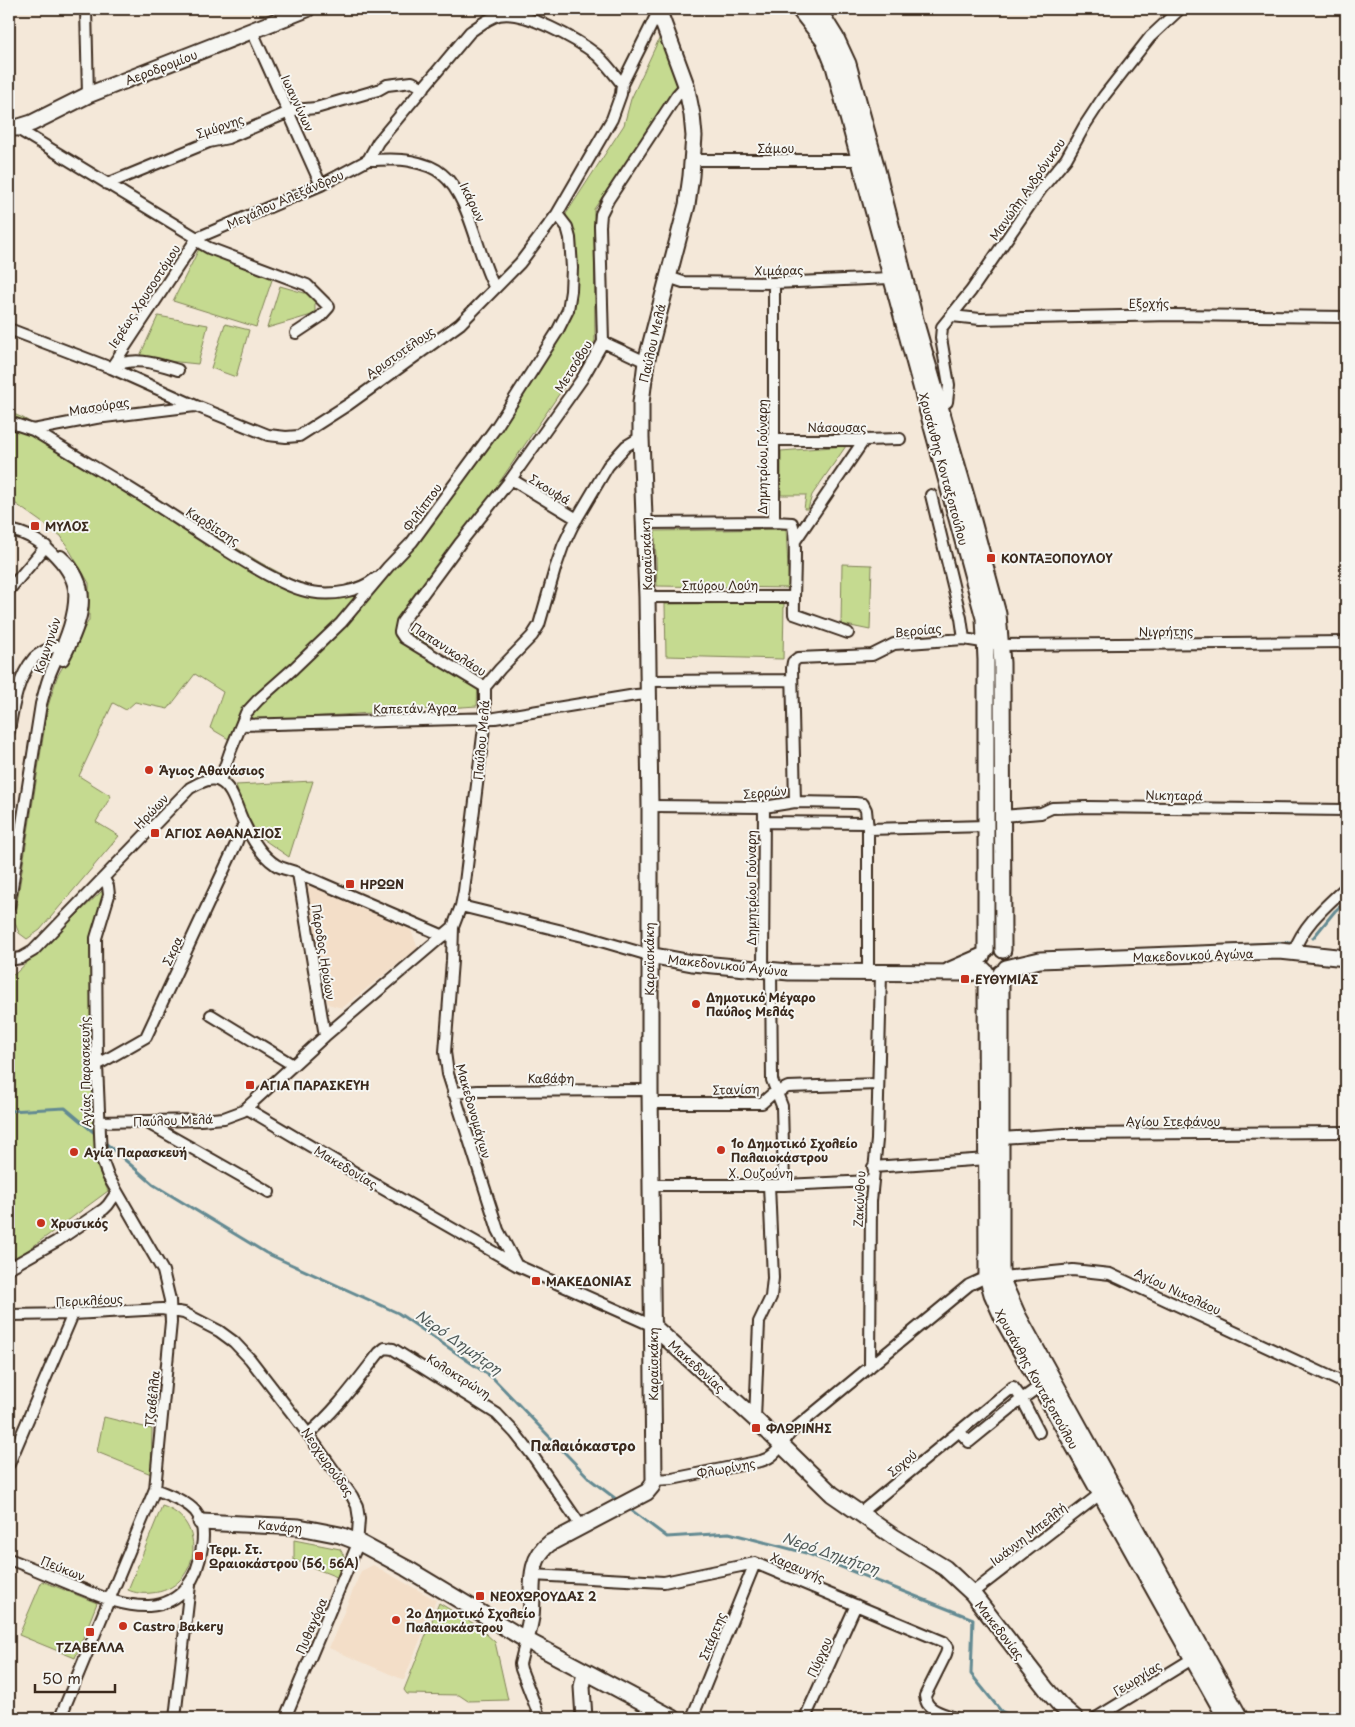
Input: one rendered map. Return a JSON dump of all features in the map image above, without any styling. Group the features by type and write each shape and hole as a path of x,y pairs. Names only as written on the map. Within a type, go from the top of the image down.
{"street":[{"path":"86,9 88,95"},
{"name":"Αεροδρομίου","path":"12,127 32,123 88,95 306,9"},
{"name":"Αριστοτέλους","path":"9,329 111,368 196,406 268,435 286,438 298,436 349,404 460,324 520,263 557,214 612,119 621,94 622,84 659,9"},
{"name":"Παύλου Μελά","path":"99,1122 200,1120 224,1118 237,1114 453,927 461,906 484,719 485,687 532,636 539,625 563,546 608,466 626,446 641,438 642,390 646,362 686,205 693,160 694,127 686,85 659,9"},
{"name":"Χρυσάνθης Κονταξοπούλου","path":"799,9 812,23 827,48 834,66 890,278 984,618 993,644 1002,816 1004,951 1008,960 991,965"},
{"name":"Χρυσάνθης Κονταξοπούλου","path":"818,9 836,38 848,64 875,162 916,327 998,614 993,644 987,826 991,965 1001,1138 995,1278 992,1294 1005,1323 1226,1718"},
{"name":"Μανώλη Ανδρόνικου","path":"940,407 948,400 949,385 941,331 945,323 972,291 1041,189 1066,159 1104,96 1150,37 1180,9"},
{"path":"368,160 378,142 470,32 485,21 499,15 513,13 548,27 595,54 610,68 622,84"},
{"name":"Ιωαννίνων","path":"252,31 321,185"},
{"name":"Σμύρνης","path":"107,184 209,142 228,138 289,112 316,108 378,90 387,85 412,82 424,88"},
{"name":"Μετσόβου","path":"400,632 402,622 461,542 511,479 582,379 603,342 600,226 602,214 613,192 677,95 686,85"},
{"path":"12,127 197,238 208,248 307,285 329,307 320,317 296,333"},
{"name":"Μεγάλου Αλεξάνδρου","path":"197,238 321,185 368,160"},
{"name":"Ικάρων","path":"368,160 408,160 431,167 443,175 455,190 466,212 477,239 487,274 495,288"},
{"name":"Σάμου","path":"693,160 859,160"},
{"name":"Φιλίππου","path":"220,781 246,713 341,623 412,542 430,519 447,492 469,466 517,397 557,332 568,310 572,268 570,238 557,214"},
{"name":"Ιερέως Χρυσοστόμου","path":"111,368 197,238"},
{"name":"Χιμάρας","path":"668,277 683,282 774,283 890,278"},
{"name":"Δημητρίου Γούναρη","path":"774,283 774,522 792,523 794,528 794,614 848,633"},
{"name":"Εξοχής","path":"952,316 980,319 1162,315 1346,317"},
{"path":"603,342 646,362"},
{"path":"111,368 122,362 133,361 178,370"},
{"name":"Μασούρας","path":"9,422 32,430 96,418 196,406"},
{"name":"Καρδίτσης","path":"32,430 122,483 223,548 287,584 310,592 326,594 343,592 369,583 388,568"},
{"name":"Καραϊσκάκη","path":"641,438 647,597 650,806 649,955 654,1480"},
{"name":"Νάσουσας","path":"774,440 900,439"},
{"path":"795,541 864,440"},
{"name":"Σκουφά","path":"511,479 577,519"},
{"path":"931,495 961,618 964,638"},
{"path":"644,523 774,522"},
{"path":"9,530 27,535 46,546 9,590"},
{"name":"Κομνηνών","path":"9,906 41,704 64,650 73,607 74,588 66,570 46,546"},
{"name":"Σπύρου Λούη","path":"647,597 794,597"},
{"name":"Παπανικολάου","path":"400,632 404,638 485,687"},
{"name":"Βεροίας","path":"792,680 792,665 795,659 806,657 872,655 894,644 964,638 993,644"},
{"name":"Νιγρήτης","path":"993,644 1346,642"},
{"path":"9,731 15,696 27,669 35,658 44,651 55,646 64,650"},
{"path":"792,680 795,802"},
{"name":"Καπετάν Άγρα","path":"241,725 484,719 648,688 792,680"},
{"name":"Ηρώων","path":"9,960 22,958 33,950 104,879 190,788 214,779 220,781"},
{"path":"220,781 230,790 244,823 258,846 277,865 444,936"},
{"name":"Σερρών","path":"650,806 764,807 795,802 860,803 864,808 868,826"},
{"name":"Δημητρίου Γούναρη","path":"764,807 767,970 772,1080 782,1106 784,1186"},
{"name":"Νικηταρά","path":"1002,816 1041,813 1052,808 1087,807 1346,810"},
{"path":"764,822 868,826 987,826"},
{"name":"Σκρα","path":"97,1065 146,1037 244,823"},
{"name":"Ζακύνθου","path":"868,826 878,1084 877,1140 871,1181 870,1367"},
{"name":"Πάροδος Ηρώων","path":"298,873 325,1036"},
{"name":"Αγίας Παρασκευής","path":"104,879 109,890 108,901 96,938 97,1065 102,1164 162,1271 171,1310"},
{"path":"1294,951 1298,940 1310,922 1346,887"},
{"name":"Μακεδονικού Αγώνα","path":"461,906 680,962 767,970 970,973 991,965 1040,960 1294,951 1346,958"},
{"name":"Μακεδονομάχων","path":"453,927 445,1052 453,1093 498,1230 516,1265"},
{"path":"1004,951 1013,956 1040,960"},
{"name":"Χρυσάνθης Κονταξοπούλου","path":"991,965 987,1159 995,1278 1018,1316 1240,1718"},
{"path":"211,1015 293,1065"},
{"name":"Στανίση","path":"650,1097 762,1103 777,1091 788,1087 878,1084"},
{"name":"Καβάφη","path":"453,1093 478,1091 650,1097"},
{"name":"Μακεδονίας","path":"246,1108 516,1265 653,1326 755,1418 832,1494 945,1568 972,1593 1047,1690 1075,1718"},
{"path":"144,1121 269,1192"},
{"name":"Αγίου Στεφάνου","path":"1001,1138 1056,1134 1346,1132"},
{"path":"873,1167 987,1159"},
{"name":"Χ. Ουζούνη","path":"652,1185 784,1186 871,1181"},
{"path":"755,1418 759,1322 771,1297 773,1278 769,1186"},
{"path":"9,1268 57,1241 104,1209 117,1192"},
{"name":"Αγίου Νικολάου","path":"995,1278 1073,1270 1110,1274 1346,1384"},
{"name":"Φλωρίνης","path":"654,1480 672,1479 764,1460 772,1456 782,1446 792,1431 969,1285 978,1280 995,1278"},
{"name":"Περικλέους","path":"9,1315 171,1310"},
{"name":"Νεοχωρούδας","path":"171,1310 184,1313 210,1326 234,1342 250,1359 338,1474 356,1503 359,1519 358,1542"},
{"name":"Τζαβέλλα","path":"60,1718 155,1489 168,1362 171,1310"},
{"path":"9,1464 73,1314"},
{"name":"Κολοκτρώνη","path":"308,1434 344,1398 379,1353 385,1348 392,1350 497,1414 533,1456 581,1526"},
{"path":"959,1431 969,1442 1040,1386"},
{"name":"Σοχού","path":"860,1513 1013,1388 1022,1399"},
{"path":"1022,1399 1039,1432"},
{"path":"540,1718 520,1664 531,1619 532,1575 535,1562 543,1549 550,1543 637,1497 650,1489 654,1480"},
{"path":"109,1599 124,1604 155,1605 177,1597 190,1584 198,1569 203,1541 201,1522 196,1512 187,1504 155,1489"},
{"name":"Ιωάννη Μπελλή","path":"972,1593 1100,1494"},
{"name":"Κανάρη","path":"201,1522 299,1528 340,1535 358,1542"},
{"path":"358,1542 585,1673 673,1718"},
{"name":"Πυθαγόρα","path":"285,1718 358,1542"},
{"name":"Πεύκων","path":"9,1559 109,1599"},
{"name":"Χαραυγής","path":"532,1575 664,1582 755,1563 944,1642 948,1647 946,1654 926,1696 926,1702 930,1708 956,1718"},
{"name":"Σπάρτης","path":"692,1718 755,1563"},
{"path":"175,1718 190,1584"},
{"name":"Πύργου","path":"805,1718 856,1606"},
{"name":"Γεωργίας","path":"1096,1718 1192,1658"},
{"path":"584,1718 582,1694 585,1673"}],"shaded area":[{"path":"304,881 411,930 418,948 342,1008 328,1004"},
{"path":"373,1565 436,1600 404,1680 329,1648 361,1571"}],"green space":[{"path":"660,37 678,86 594,209 595,341 465,533 396,622 478,679 477,706 249,721 232,741 210,728 223,692 195,674 168,709 135,702 126,710 113,703 79,776 111,796 96,822 119,836 40,930 27,939 19,933 14,921 48,706 57,677 89,620 89,583 61,536 9,499 9,412 23,418 261,563 291,579 316,588 343,586 393,570 469,466 568,310 566,214 624,125 631,99"},
{"path":"199,249 273,277 256,327 173,301"},
{"path":"280,286 315,296 315,314 267,328"},
{"path":"158,316 208,325 198,364 139,358"},
{"path":"225,324 249,330 236,377 211,368"},
{"path":"846,446 812,495 808,509 804,509 806,495 781,495 781,451"},
{"path":"786,529 789,588 657,586 655,531"},
{"path":"842,564 872,565 870,630 841,624"},
{"path":"784,603 783,659 666,656 665,604"},
{"path":"313,781 289,857 257,835 243,812 236,785"},
{"path":"104,889 91,944 98,1169 108,1191 9,1264 9,976 15,974"},
{"path":"104,1417 152,1429 151,1474 97,1452"},
{"path":"162,1506 177,1514 187,1525 192,1539 192,1554 188,1568 180,1580 167,1589 151,1593 136,1593 128,1590"},
{"path":"294,1540 340,1549 344,1556 337,1577 294,1560"},
{"path":"42,1581 97,1603 75,1658 19,1635"},
{"path":"439,1603 476,1625 495,1642 508,1700 468,1701 459,1695 407,1694 404,1690"}],"waterway":[{"path":"1313,938 1335,911 1346,901"},
{"path":"1237,945 1290,942"},
{"name":"Νερό Δημήτρη","path":"9,1111 65,1108 97,1135"},
{"name":"Νερό Δημήτρη","path":"103,1141 154,1185 266,1253 398,1313 493,1378 591,1480 620,1502"},
{"name":"Νερό Δημήτρη","path":"627,1507 667,1537 729,1533 806,1553 973,1619 971,1674 1001,1711 1017,1718"}],"place":[{"name":"ΜΥΛΟΣ","path":"35,526"},
{"name":"ΚΟΝΤΑΞΟΠΟΥΛΟΥ","path":"991,558"},
{"name":"Άγιος Αθανάσιος","path":"149,770"},
{"name":"ΑΓΙΟΣ ΑΘΑΝΑΣΙΟΣ","path":"155,833"},
{"name":"ΗΡΩΩΝ","path":"350,884"},
{"name":"ΕΥΘΥΜΙΑΣ","path":"965,979"},
{"name":"Δημοτικό Μέγαρο Παύλος Μελάς","path":"696,1004"},
{"name":"ΑΓΙΑ ΠΑΡΑΣΚΕΥΗ","path":"250,1085"},
{"name":"1ο Δημοτικό Σχολείο Παλαιοκάστρου","path":"721,1150"},
{"name":"Αγία Παρασκευή","path":"74,1152"},
{"name":"Χρυσικός","path":"41,1223"},
{"name":"ΜΑΚΕΔΟΝΙΑΣ","path":"536,1281"},
{"name":"ΦΛΩΡΙΝΗΣ","path":"756,1428"},
{"name":"Τερμ. Στ. Ωραιοκάστρου (56, 56Α)","path":"199,1556"},
{"name":"ΝΕΟΧΩΡΟΥΔΑΣ 2","path":"480,1596"},
{"name":"2ο Δημοτικό Σχολείο Παλαιοκάστρου","path":"396,1620"},
{"name":"Castro Bakery","path":"123,1626"},
{"name":"ΤΖΑΒΕΛΛΑ","path":"90,1632"}],"district":[{"name":"Παλαιόκαστρο","path":"583,1445"}]}
